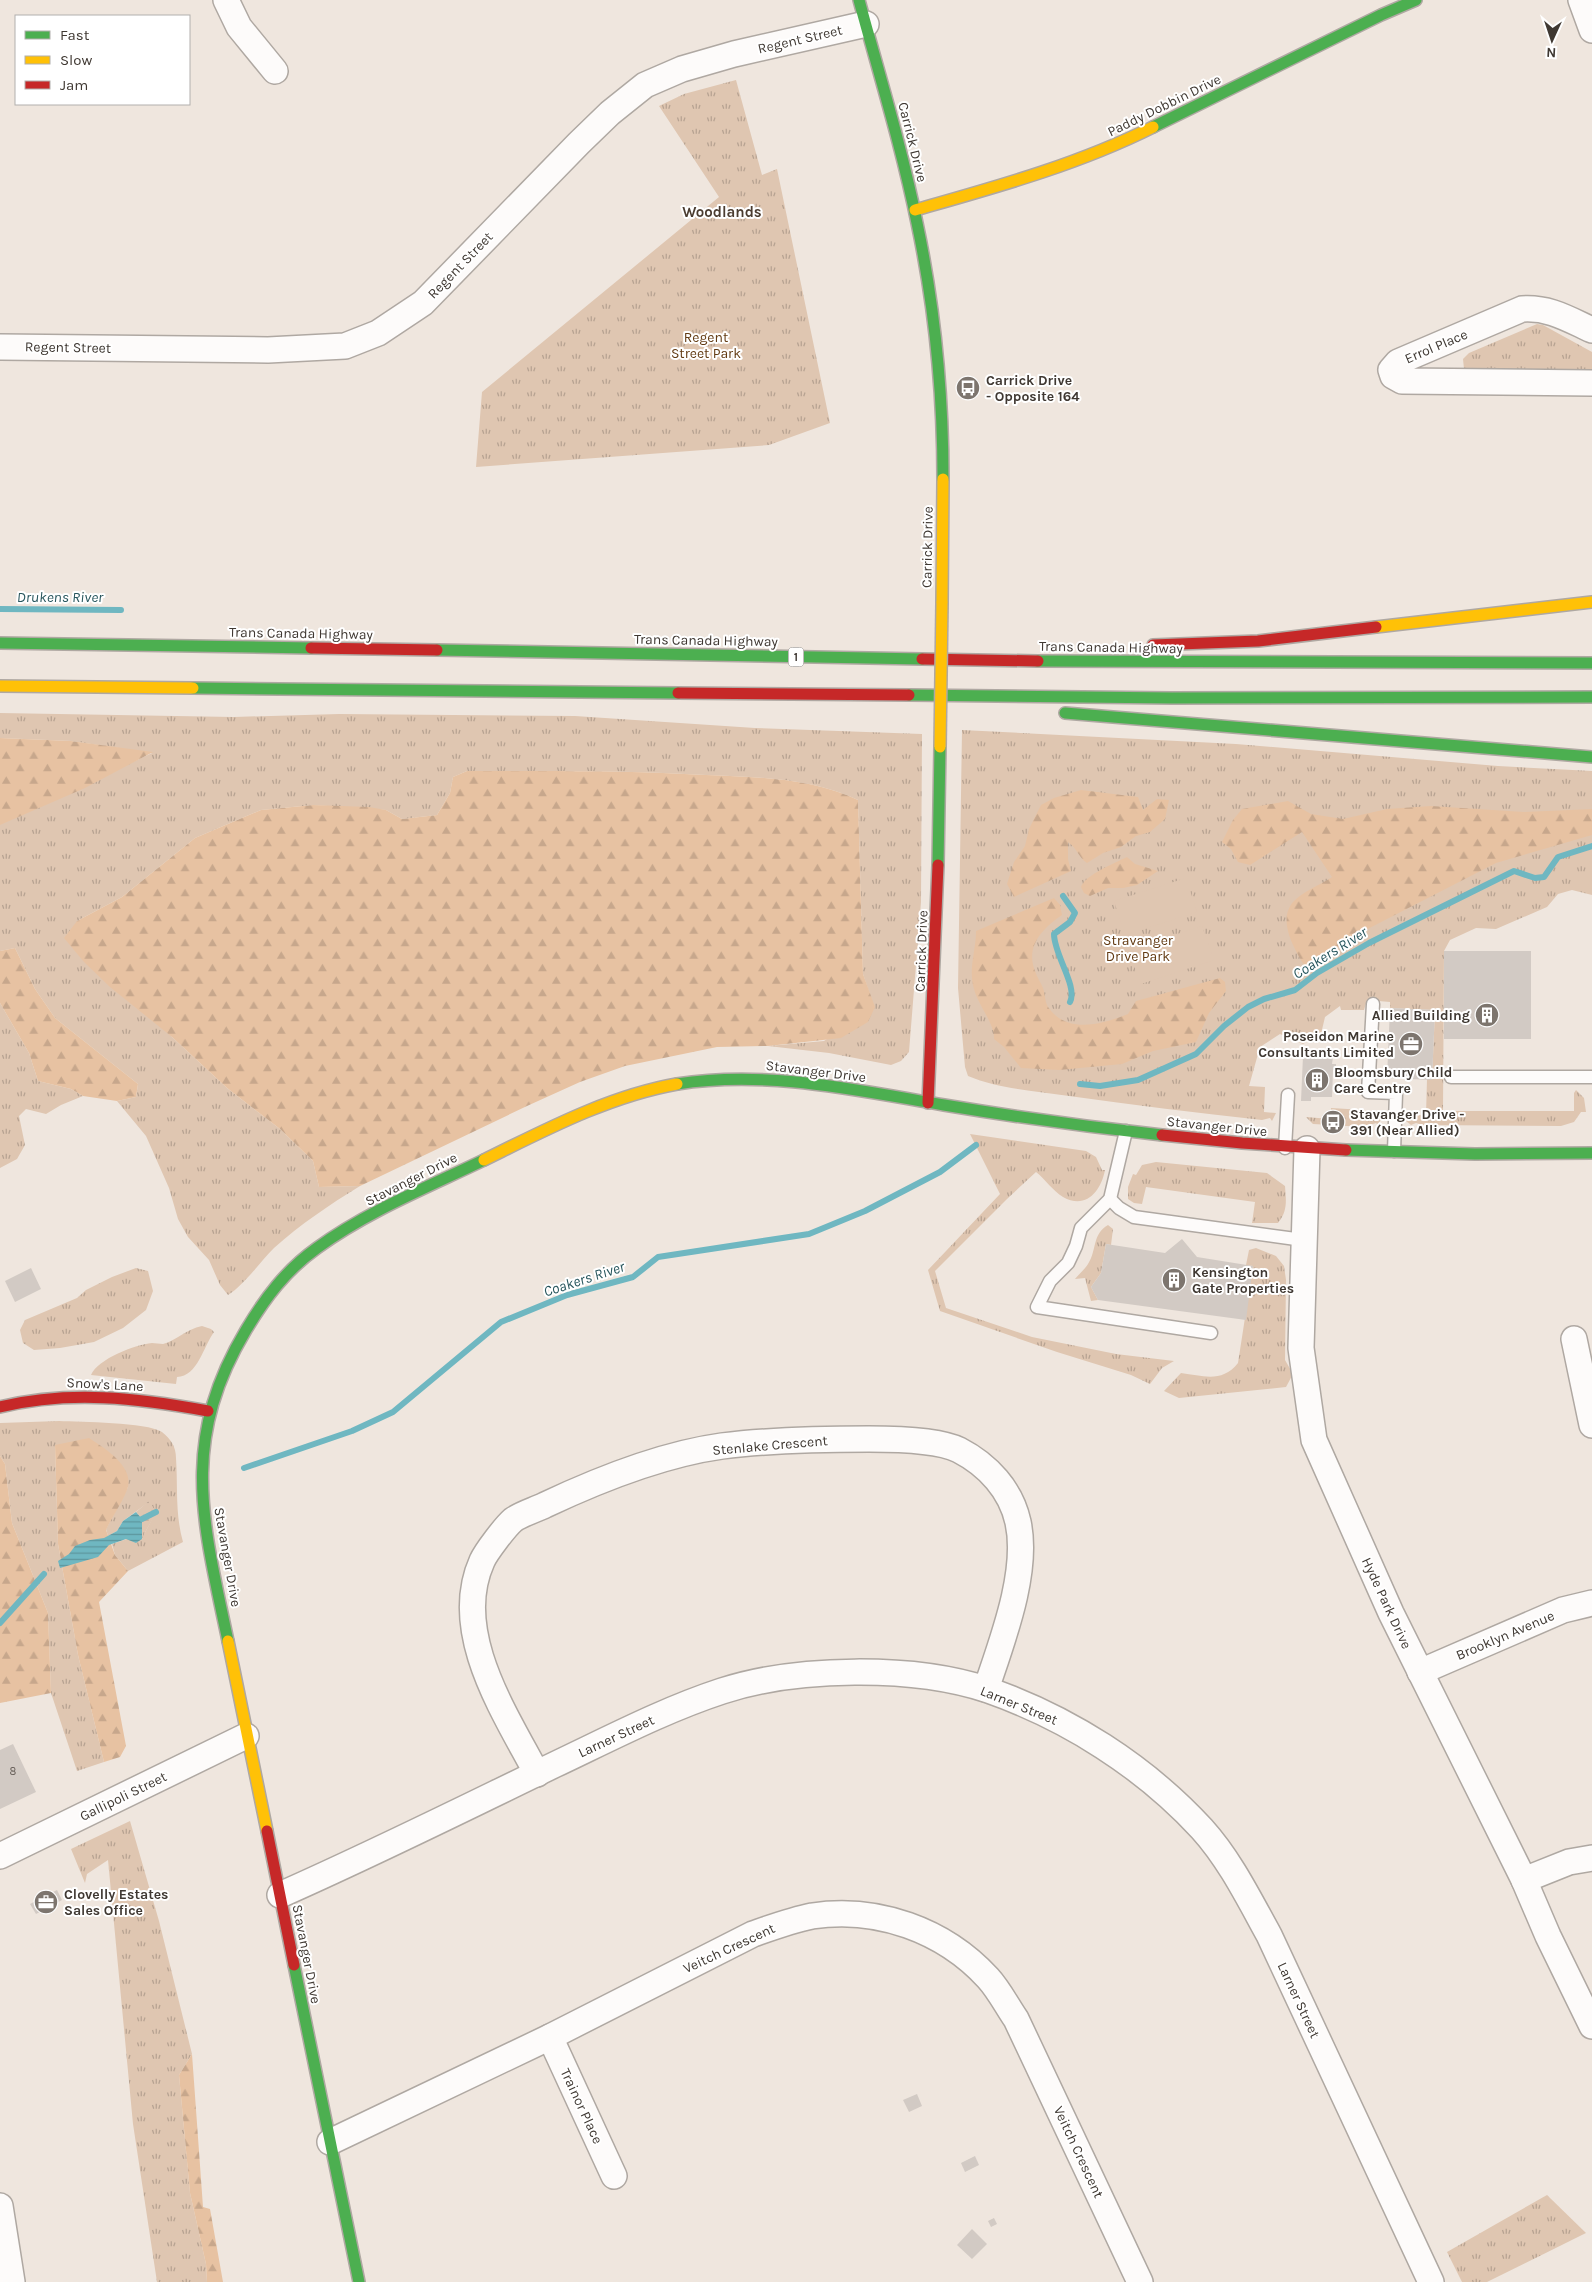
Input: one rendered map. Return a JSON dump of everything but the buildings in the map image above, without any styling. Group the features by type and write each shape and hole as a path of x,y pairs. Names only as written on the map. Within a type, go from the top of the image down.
{"main road":[{"name":"Carrick Drive","path":"859,0 888,102 915,210 938,351 943,482 942,604 937,927 928,1102"},
{"name":"Paddy Dobbin Drive","path":"915,210 1022,179 1115,146 1377,7 1416,0"},
{"path":"1140,646 1258,641 1592,602"},
{"name":"Trans Canada Highway","path":"0,643 1308,664 1592,663"},
{"path":"738,656 1022,649"},
{"path":"0,686 1172,698 1592,697"},
{"path":"826,694 994,708"},
{"path":"1053,712 1592,757"},
{"name":"Stavanger Drive","path":"358,2282 206,1532 202,1465 208,1411 214,1390 231,1353 273,1288 292,1269 342,1231 572,1117 641,1091 674,1085 738,1078 825,1085 1126,1131 1296,1148 1592,1153"},
{"name":"Snow's Lane","path":"0,1407 51,1397 109,1398 170,1403 208,1411"}],"street":[{"path":"226,0 239,27 275,71"},
{"path":"1581,0 1592,30"},
{"name":"Regent Street","path":"0,347 268,350 344,346 378,333 423,302 579,143 610,113 645,85 682,69 734,54 866,24"},
{"name":"Errol Place","path":"1592,330 1553,312 1538,308 1522,309 1398,362 1392,370 1393,376 1402,381 1592,383"},
{"name":"Hyde Park Drive","path":"1296,1148 1303,1240 1300,1348 1314,1440 1391,1613 1524,1880 1548,1936 1592,2026"},
{"path":"1574,1339 1592,1425"},
{"name":"Stenlake Crescent","path":"537,1774 499,1702 478,1652 472,1602 482,1560 513,1520 579,1489 646,1464 720,1447 809,1439 910,1440 958,1449 992,1472 1008,1495 1018,1520 1022,1548 1019,1577 986,1690"},
{"name":"Brooklyn Avenue","path":"1420,1672 1562,1610 1592,1603"},
{"name":"Larner Street","path":"280,1895 376,1852 666,1712 723,1690 758,1682 833,1673 875,1673 931,1677 986,1690 1045,1714 1088,1736 1132,1766 1203,1830 1241,1883 1269,1935 1423,2279"},
{"name":"Gallipoli Street","path":"0,1856 246,1736"},
{"path":"1524,1880 1569,1862 1592,1858"},
{"name":"Veitch Crescent","path":"330,2142 550,2037 754,1934 788,1922 813,1916 844,1915 874,1917 906,1924 936,1936 966,1956 990,1979 1016,2019 1140,2282"},
{"name":"Trainor Place","path":"550,2037 614,2176"},
{"path":"0,2206 12,2282"}],"lane":[{"path":"1373,1004 1368,1092 1396,1093 1394,1151"},
{"path":"1451,1077 1592,1077"},
{"path":"1288,1095 1296,1148"},
{"path":"1126,1131 1110,1199 1081,1228 1076,1246 1068,1263 1050,1281 1037,1307 1211,1333"},
{"path":"1110,1199 1119,1208 1134,1217 1303,1240"}],"green space":[{"name":"Regent Street Park","path":"736,80 762,175 777,169 830,423 769,445 476,467 482,392 719,197 659,106 684,94"},
{"path":"1537,324 1543,325 1592,352 1592,373 1470,372 1464,369 1463,359 1469,353"},
{"path":"0,713 234,717 339,714 575,716 755,728 922,734 921,902 909,1052 901,1061 891,1065 829,1053 768,1046 824,1041 874,1007 863,974 858,800 840,793 803,783 745,777 676,773 467,771 453,777 450,793 437,815 402,819 386,810 313,805 261,810 195,838 122,897 77,921 172,1037 227,1088 280,1129 313,1161 319,1187 360,1186 337,1200 284,1239 228,1295 220,1285 209,1260 188,1237 178,1219 169,1188 146,1136 117,1101 136,1097 138,1084 55,1018 35,989 15,948 0,951 0,824 152,753 71,741 0,738"},
{"name":"Stravanger Drive Park","path":"962,730 1236,744 1498,766 1592,771 1592,895 1572,890 1558,894 1547,907 1496,929 1476,928 1450,940 1444,951 1443,1111 1574,1111 1574,1093 1576,1090 1584,1098 1586,1112 1581,1112 1574,1122 1561,1126 1423,1125 1416,1123 1411,1125 1406,1121 1407,1115 1426,1115 1427,1079 1432,1079 1435,1010 1390,1008 1390,1002 1367,1000 1364,1010 1341,1010 1340,1006 1325,1017 1321,1034 1303,1044 1280,1034 1260,1047 1249,1086 1265,1087 1264,1112 1276,1113 1272,1121 1270,1118 1262,1120 1213,1115 1018,1089 992,1084 968,1076 965,1067 958,988"},
{"path":"0,738 71,741 153,752 85,788 0,825"},
{"path":"467,771 676,773 764,778 822,787 858,800 863,974 875,1007 868,1022 841,1038 768,1046 717,1047 625,1066 580,1082 527,1106 360,1186 319,1187 313,1161 280,1129 227,1088 172,1037 110,987 84,962 64,938 77,921 122,897 195,838 261,810 313,805 369,807 386,810 402,819 437,815 450,793 453,777"},
{"path":"1081,790 1138,797 1143,810 1157,799 1169,800 1165,819 1150,832 1136,836 1121,847 1103,853 1087,863 1068,842 1068,859 1071,871 1014,897 1007,884 1014,862 1025,846 1029,829 1041,805 1054,798"},
{"path":"1288,801 1311,814 1343,819 1387,809 1431,806 1524,812 1592,809 1592,835 1496,863 1354,936 1307,970 1298,955 1287,928 1288,910 1301,895 1332,877 1302,832 1250,865 1238,862 1231,849 1222,842 1233,820 1242,809"},
{"path":"1127,857 1135,864 1158,871 1137,885 1123,888 1108,888 1090,896 1084,893 1081,887 1088,878"},
{"path":"1186,878 1197,912 1125,935 1114,901"},
{"path":"1054,898 1060,905 1062,915 1042,932 1032,954 1035,971 1043,988 1047,1005 1056,1016 1075,1024 1097,1024 1128,1014 1136,1001 1220,978 1225,982 1226,991 1209,1013 1196,1042 1153,1051 1122,1064 1059,1070 1021,1068 1004,1047 994,1039 992,1027 974,989 972,967 976,931"},
{"path":"1202,926 1214,960 1141,984 1128,950"},
{"path":"15,948 35,989 55,1018 138,1084 136,1097 117,1101 83,1096 71,1089 38,1081 29,1053 0,1003 0,951"},
{"path":"0,1003 29,1053 38,1081 71,1089 83,1096 61,1105 46,1114 26,1109 19,1116 25,1145 17,1159 0,1168"},
{"path":"1331,1108 1381,1111 1384,1113 1378,1125 1376,1123 1364,1127 1313,1124 1306,1117 1330,1119"},
{"path":"970,1134 1086,1151 1096,1157 1102,1170 1105,1170 1096,1191 1085,1200 1079,1201 1063,1197 1036,1172 935,1271 946,1308 1032,1337 1116,1354 1174,1361 1162,1368 1150,1384 1131,1375 1057,1352 940,1311 928,1270 1000,1194"},
{"path":"1156,1162 1267,1173 1285,1186 1286,1205 1281,1219 1278,1223 1252,1223 1255,1202 1146,1187 1142,1204 1134,1203 1128,1199 1128,1187 1133,1174 1136,1175 1142,1165"},
{"path":"1108,1225 1113,1229 1111,1245 1106,1244 1101,1273 1091,1287 1098,1300 1091,1301 1085,1278 1075,1279 1091,1259 1099,1233"},
{"path":"1256,1248 1276,1256 1284,1266 1286,1280 1285,1360 1293,1374 1286,1387 1179,1398 1164,1391 1181,1373 1212,1377 1219,1376 1232,1369 1238,1363 1253,1266 1246,1265 1249,1250"},
{"path":"136,1268 148,1271 153,1291 146,1310 123,1328 94,1342 60,1348 34,1350 23,1343 20,1330 25,1320 77,1298 86,1290"},
{"path":"202,1326 214,1332 195,1366 190,1372 177,1377 176,1384 91,1375 101,1364 117,1354 144,1344 163,1344"},
{"path":"59,1421 128,1424 162,1432 170,1440 176,1454 178,1511 183,1542 128,1571 115,1555 112,1544 127,1539 142,1539 155,1511 149,1502 123,1521 117,1531 108,1536 106,1529 128,1487 55,1445 58,1544 78,1655 104,1762 77,1771 51,1693 48,1613 12,1523 5,1464 0,1456 0,1423"},
{"path":"89,1438 122,1464 128,1479 126,1492 106,1530 115,1555 128,1571 99,1602 126,1746 120,1757 104,1762 78,1655 58,1544 55,1445"},
{"path":"0,1456 5,1464 12,1523 48,1613 51,1693 0,1703"},
{"path":"149,1501 156,1512 142,1539 142,1519 136,1512"},
{"path":"130,1821 159,1921 192,2054 179,2075 190,2193 206,2264 207,2282 157,2282 133,2124 108,1860 87,1874 85,1883 71,1849"},
{"path":"192,2054 203,2207 210,2209 223,2282 207,2282 206,2264 190,2193 179,2075"},
{"path":"1547,2195 1586,2233 1487,2282 1462,2282 1447,2252"}],"water":[{"path":"136,1512 142,1519 142,1539 136,1543 126,1539 109,1545 98,1557 60,1568 58,1561 69,1554 75,1546 90,1540 104,1538 117,1531 123,1521"}],"waterway":[{"name":"Drukens River","path":"0,609 121,610"},
{"name":"Coakers River","path":"1080,1084 1100,1086 1138,1080 1196,1054 1224,1026 1248,1007 1264,999 1295,990 1317,973 1369,943 1514,871 1535,878 1544,877 1558,857 1592,846"},
{"path":"1063,896 1075,913 1070,922 1054,934 1071,988 1070,1002"},
{"name":"Coakers River","path":"244,1468 352,1431 393,1412 501,1322 567,1295 633,1277 658,1257 809,1234 865,1211 940,1172 976,1145"},
{"name":"Coakers River","path":"142,1519 156,1512"},
{"name":"Coakers River","path":"0,1623 44,1574"}],"traffic: fast":[{"path":"859,0 911,195 929,287 940,383 943,479"},
{"path":"1153,127 1381,15 1416,0"},
{"path":"0,643 311,648"},
{"path":"437,650 922,659"},
{"path":"1038,661 1592,663"},
{"path":"193,688 678,693"},
{"path":"909,695 1172,698 1592,697"},
{"path":"1065,713 1592,757"},
{"path":"938,865 940,747"},
{"path":"677,1084 744,1079 811,1084 1025,1118 1162,1135"},
{"path":"1346,1150 1475,1154 1592,1153"},
{"path":"228,1641 205,1520 202,1483 204,1446 211,1409 225,1371 246,1330 277,1285 317,1248 377,1211 484,1160"},
{"path":"294,1965 359,2282"}],"traffic: slow":[{"path":"915,210 1006,184 1066,164 1124,141 1153,127"},
{"path":"942,603 943,479"},
{"path":"1376,627 1592,602"},
{"path":"940,747 942,603"},
{"path":"0,686 193,688"},
{"path":"484,1160 602,1105 652,1089 677,1084"},
{"path":"228,1641 267,1831"}],"traffic: jam":[{"path":"1153,645 1258,641 1376,627"},
{"path":"311,648 437,650"},
{"path":"922,659 1038,661"},
{"path":"678,693 909,695"},
{"path":"928,1103 938,865"},
{"path":"1162,1135 1346,1150"},
{"path":"0,1407 26,1402 78,1397 156,1402 208,1411"},
{"path":"267,1831 294,1965"}],"place":[{"name":"Carrick Drive - Opposite 164","path":"968,388"},
{"name":"Allied Building","path":"1487,1015"},
{"name":"Poseidon Marine Consultants Limited","path":"1411,1044"},
{"name":"Bloomsbury Child Care Centre","path":"1317,1080"},
{"name":"Stavanger Drive - 391 (Near Allied)","path":"1333,1122"},
{"name":"Kensington Gate Properties","path":"1174,1280"},
{"name":"Clovelly Estates Sales Office","path":"46,1902"}],"district":[{"name":"Woodlands","path":"722,212"}]}
